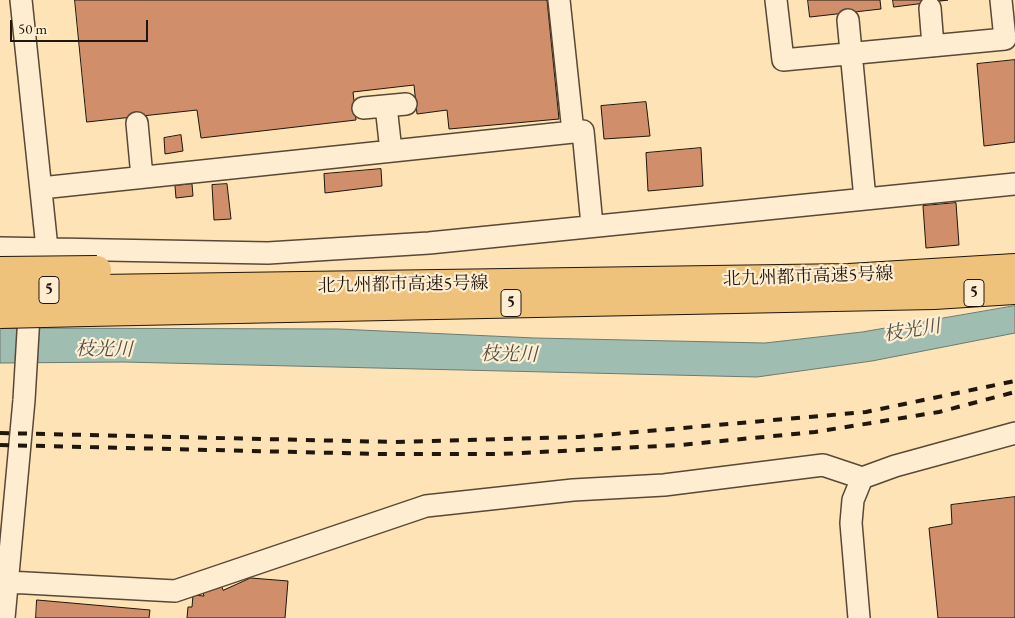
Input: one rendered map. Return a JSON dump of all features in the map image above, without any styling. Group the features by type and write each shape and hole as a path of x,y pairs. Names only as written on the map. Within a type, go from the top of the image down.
{"highway":[{"name":"北九州都市高速5号線","path":"0,314 57,313 94,290 251,272 378,285 849,278 1015,268"},
{"path":"0,271 94,290"},
{"name":"北九州都市高速5号線","path":"0,291 934,295 1015,290"},
{"path":"0,318 57,313"}],"street":[{"path":"4,618 24,400 29,306 40,248 41,188 21,0"},
{"path":"560,0 573,132"},
{"path":"776,0 783,60 1005,39 1001,0"},
{"path":"930,8 933,46"},
{"path":"848,20 865,198"},
{"path":"363,108 396,105 391,151"},
{"path":"137,123 142,177"},
{"path":"41,188 583,131 592,226"},
{"path":"0,248 268,253 429,243 1015,184"},
{"path":"8,582 175,591 426,506 573,490 664,485 823,465 862,478 894,466 1015,433"},
{"path":"859,618 851,523 853,500 862,478"}],"water":[{"name":"枝光川","path":"1015,306 1015,333 872,361 757,377 123,362 0,363 0,328 338,329 535,338 765,343 862,332"}],"building":[{"path":"75,0 547,0 559,119 449,129 447,110 417,114 414,85 353,92 356,120 201,138 197,110 87,122"},
{"path":"808,0 880,0 881,9 810,17"},
{"path":"893,0 948,0 894,7"},
{"path":"1015,60 1015,142 984,146 977,64"},
{"path":"646,102 650,136 604,139 601,106"},
{"path":"181,135 183,151 165,154 164,138"},
{"path":"701,148 703,186 648,191 646,153"},
{"path":"381,169 382,186 325,193 324,174"},
{"path":"192,184 193,196 176,198 175,186"},
{"path":"227,184 231,219 214,220 212,185"},
{"path":"956,203 959,245 926,248 923,206"},
{"path":"1015,497 1015,618 938,618 929,528 952,524 951,505"},
{"path":"251,578 288,581 285,618 187,618 188,607 192,607 193,595 204,596 203,593 221,585 223,590"},
{"path":"37,600 150,610 149,618 36,618"}],"railway":[{"path":"0,433 395,442 579,437 866,412 1015,381"},
{"path":"0,445 381,454 501,454 680,445 815,432 939,412 1015,392"}]}
